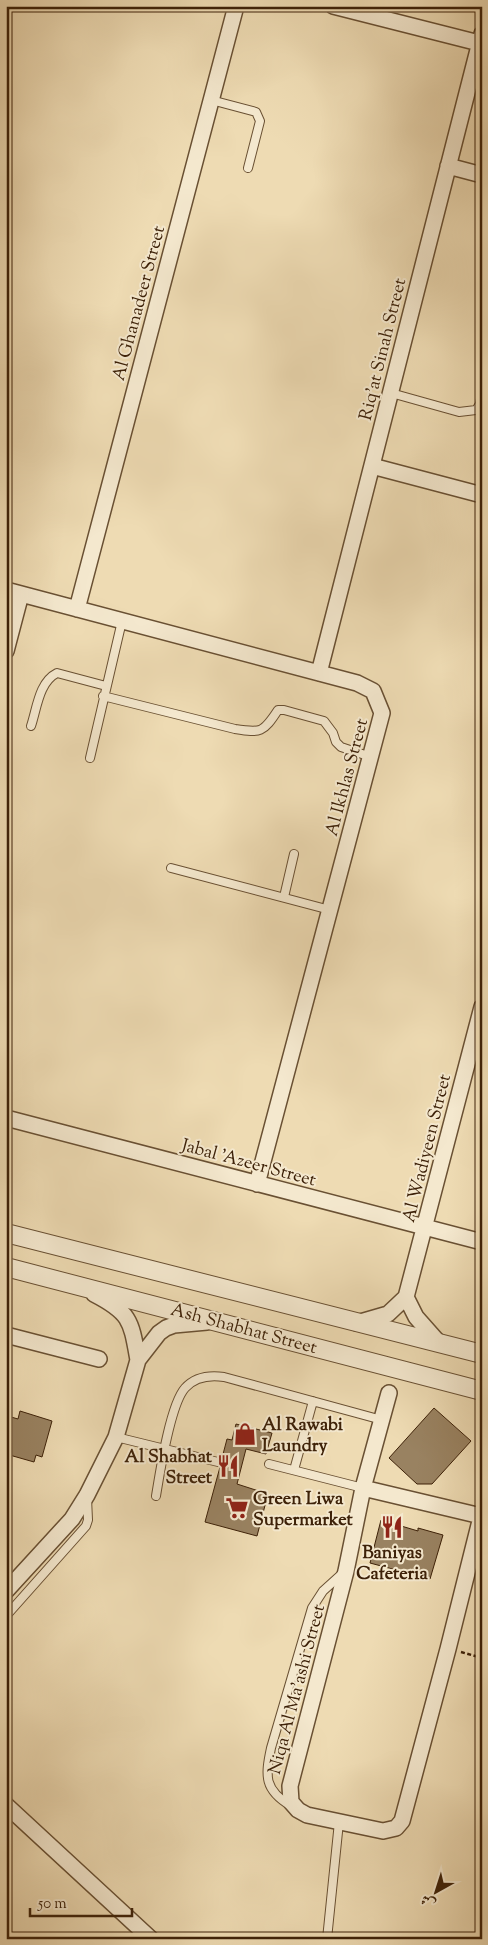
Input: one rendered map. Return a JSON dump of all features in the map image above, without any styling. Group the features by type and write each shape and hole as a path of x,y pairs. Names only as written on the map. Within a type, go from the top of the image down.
{"street":[{"name":"Al Ghanadeer Street","path":"77,609 236,6"},
{"path":"333,6 481,41"},
{"name":"Riq'at Sinah Street","path":"319,673 481,41"},
{"path":"448,166 482,174"},
{"path":"372,466 482,495"},
{"path":"6,651 14,592"},
{"name":"Al Ikhlas Street","path":"14,592 357,683 373,691 382,713 257,1184"},
{"name":"Al Wadiyeen Street","path":"406,1297 482,1007"},
{"name":"Jabal 'Azeer Street","path":"6,1118 482,1242"},
{"name":"Ash Shabhat Street","path":"6,1233 482,1354"},
{"name":"Ash Shabhat Street","path":"6,1266 482,1390"},
{"path":"77,1285 110,1302 124,1313 133,1329 138,1360"},
{"path":"357,1323 388,1314 406,1297 416,1317 439,1343"},
{"path":"6,1591 72,1519 87,1495 116,1437 138,1360 159,1334 174,1324 218,1321"},
{"path":"6,1335 99,1359"},
{"name":"Niqa Al Ma'ashi Street","path":"298,1810 291,1802 290,1786 346,1571 363,1488 389,1393"},
{"path":"298,1810 307,1815 383,1831 396,1828 402,1821 448,1649 481,1514 363,1488"},
{"path":"6,1805 151,1939"}],"lane":[{"path":"211,100 256,112 260,121 248,168"},
{"path":"391,393 459,412 476,410 480,404 482,394"},
{"path":"90,758 122,621"},
{"path":"30,726 41,690 50,676 57,673 106,686"},
{"path":"104,696 253,732 267,727 278,710 284,710 324,721 341,747 371,757"},
{"path":"284,897 294,854"},
{"path":"171,868 330,910"},
{"path":"156,1496 164,1449 179,1397 193,1382 203,1378 213,1376 224,1377 382,1420"},
{"path":"294,1470 313,1402"},
{"path":"116,1437 218,1462"},
{"path":"269,1464 363,1488"},
{"path":"6,1616 86,1526 88,1520 87,1495"},
{"path":"298,1810 280,1800 272,1790 267,1780 268,1765 312,1608 323,1591 346,1571"},
{"path":"327,1939 339,1822"}],"path":[{"path":"448,1649 482,1658"}],"building":[{"path":"434,1408 471,1441 432,1484 417,1484 389,1458"},
{"path":"20,1411 52,1421 42,1457 36,1455 34,1462 6,1454 6,1434 11,1417 18,1419"},
{"path":"236,1424 272,1433 266,1454 246,1449 237,1484 268,1494 257,1536 205,1522 220,1467 223,1464 222,1458 227,1439 232,1440"},
{"path":"381,1520 418,1531 418,1528 443,1535 430,1579 370,1563"}],"place":[{"name":"Al Rawabi Laundry","path":"245,1434"},
{"name":"Al Shabhat Street","path":"228,1466"},
{"name":"Green Liwa Supermarket","path":"237,1508"},
{"name":"Baniyas Cafeteria","path":"392,1527"}]}
